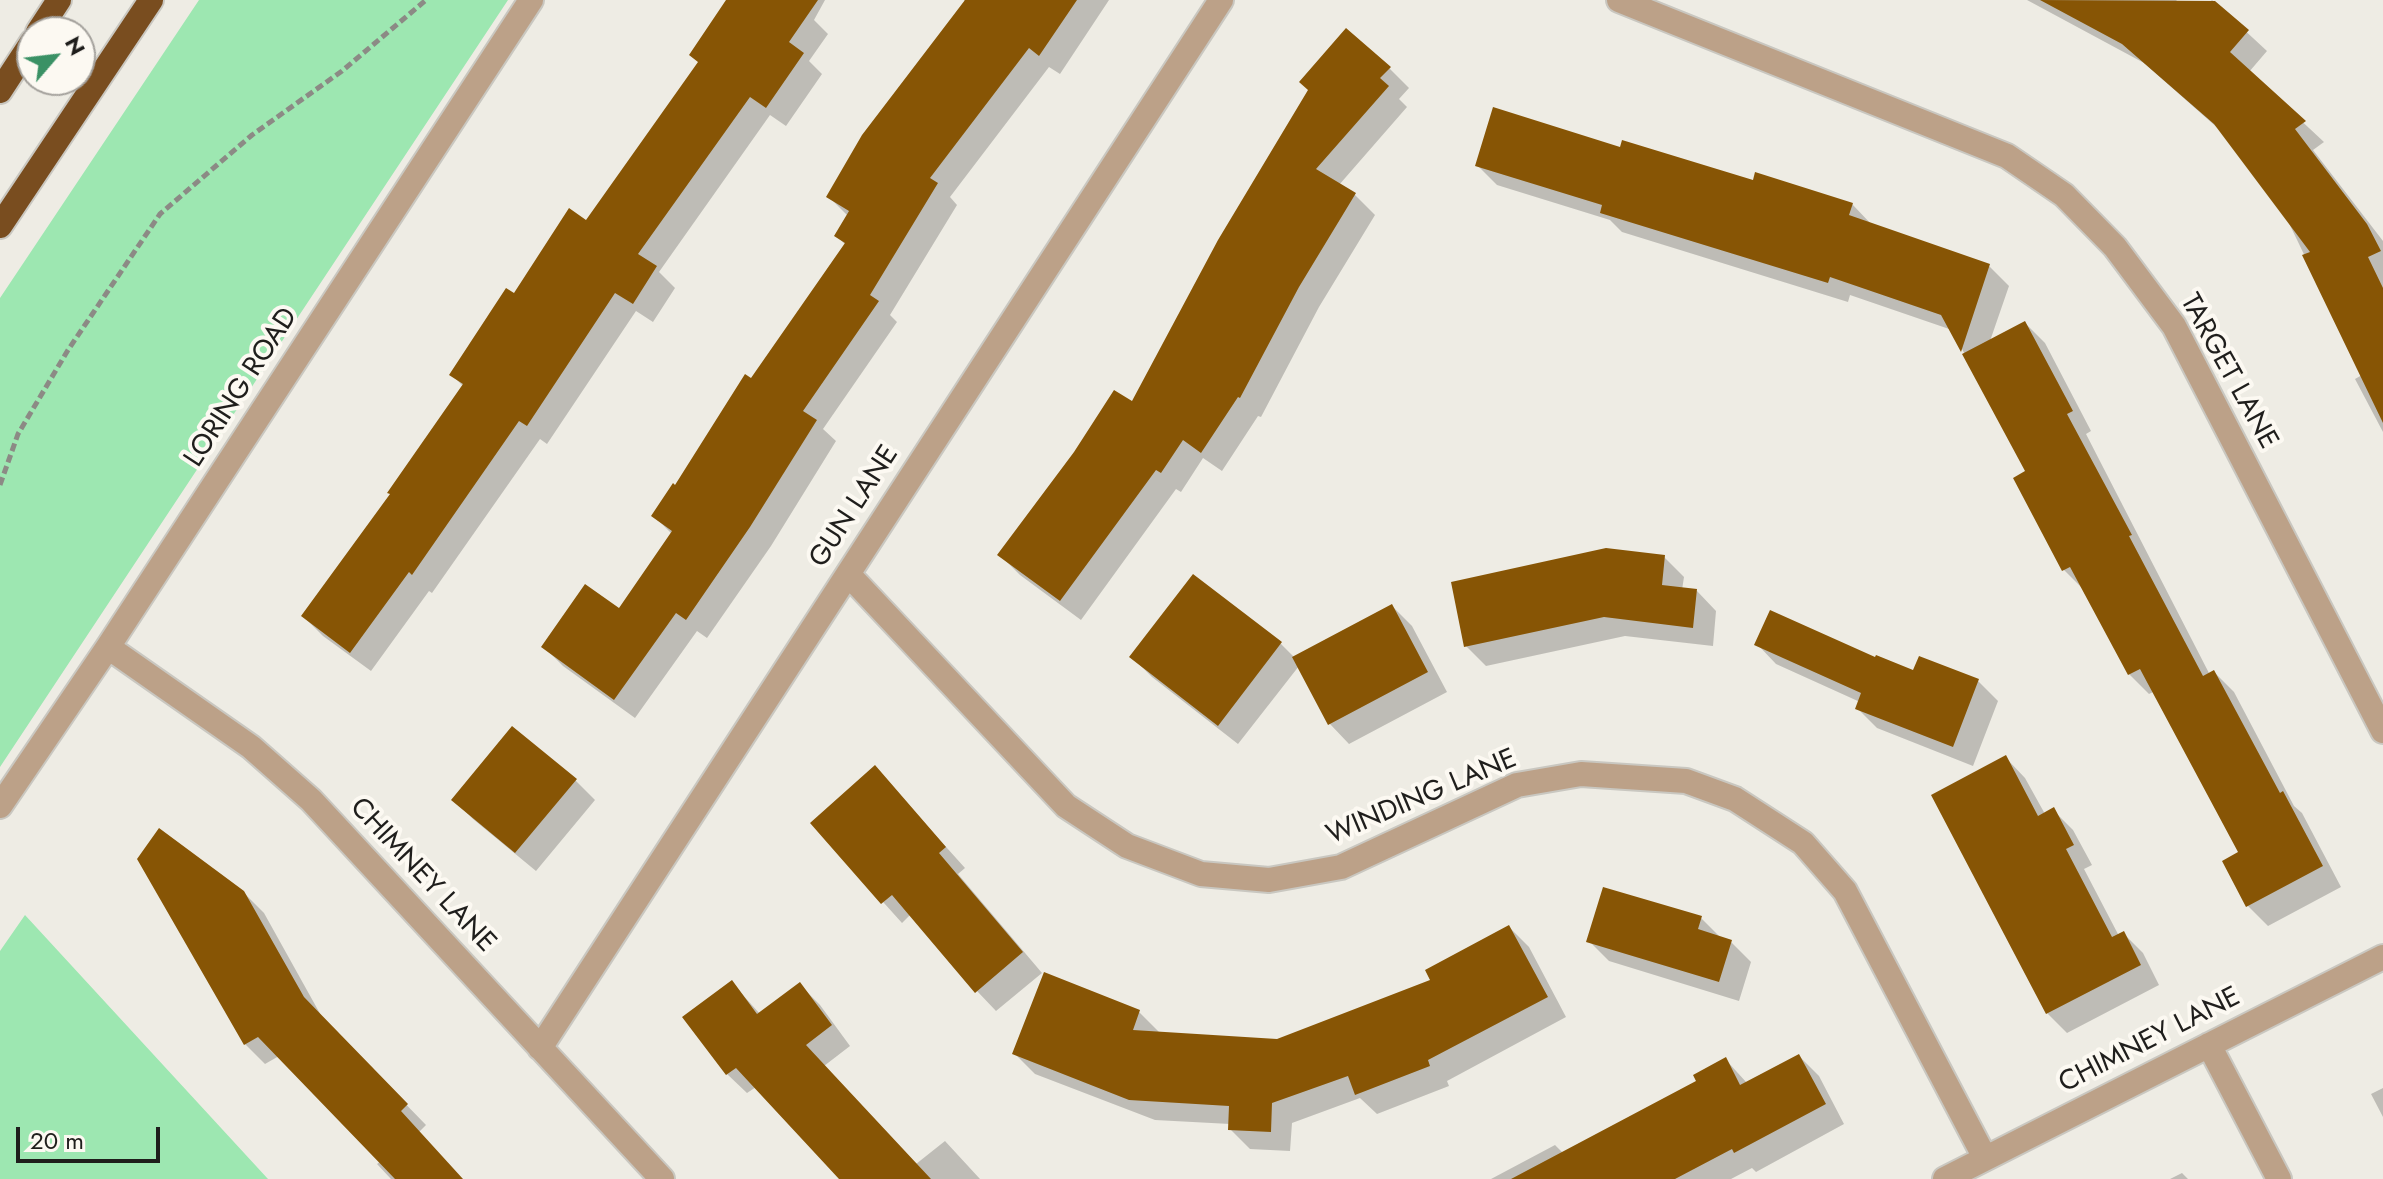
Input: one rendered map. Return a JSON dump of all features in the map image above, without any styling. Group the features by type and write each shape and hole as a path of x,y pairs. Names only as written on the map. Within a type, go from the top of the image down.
{"highway":[{"path":"0,226 151,0"},
{"path":"0,91 16,66"}],"street":[{"name":"LORING ROAD","path":"0,806 108,647 531,0"},
{"name":"GUN LANE","path":"540,1048 1221,0"},
{"name":"TARGET LANE","path":"1619,0 2007,156 2064,195 2115,247 2174,326 2383,731"},
{"name":"WINDING LANE","path":"848,574 1066,806 1127,846 1201,874 1269,880 1341,867 1517,785 1581,774 1686,781 1735,799 1803,843 1845,891 1985,1158"},
{"name":"CHIMNEY LANE","path":"108,647 251,747 311,800 662,1179"},
{"name":"CHIMNEY LANE","path":"1945,1179 2383,957"},
{"path":"2209,1045 2279,1179"}],"path":[{"path":"0,485 25,422 68,350 160,214 252,135 342,71 426,0"}],"green space":[{"path":"199,0 508,0 0,767 0,298"},
{"path":"25,915 268,1179 0,1179 0,951"}],"building":[{"path":"726,0 818,0 789,42 804,53 766,108 750,97 638,254 657,266 633,304 615,293 527,426 519,421 412,575 409,572 350,653 301,616 390,494 387,493 463,384 449,375 506,288 514,293 569,208 586,220 698,62 689,55"},
{"path":"965,0 1077,0 1039,56 1029,48 930,178 938,183 870,295 879,301 803,411 817,420 750,527 686,620 676,613 614,700 541,647 585,584 619,608 672,531 651,516 673,483 675,485 745,374 751,378 845,243 834,236 849,211 826,197 862,135"},
{"path":"2040,0 2215,1 2249,30 2230,52 2306,121 2295,129 2367,224 2381,251 2368,257 2383,288 2383,423 2302,255 2310,252 2214,124 2122,44"},
{"path":"1346,28 1391,67 1380,78 1389,86 1316,169 1356,193 1299,287 1240,398 1201,453 1183,440 1161,473 1156,470 1060,601 997,555 1074,452 1114,390 1132,401 1218,240 1308,90 1299,82"},
{"path":"1493,107 1620,147 1622,140 1753,180 1755,172 1853,203 1849,215 1990,264 1961,352 1941,315 1830,277 1828,283 1600,213 1602,205 1475,166"},
{"path":"2025,321 2073,411 2067,414 2203,676 2214,670 2323,866 2246,907 2222,861 2238,852 2140,669 2128,675 2070,567 2062,571 2013,478 2025,471 1962,354"},
{"path":"1606,548 1665,555 1662,585 1697,589 1693,628 1604,617 1464,647 1451,582"},
{"path":"1193,574 1282,642 1218,726 1129,657"},
{"path":"1392,604 1428,672 1328,725 1292,657"},
{"path":"1770,610 1875,657 1913,670 1919,656 1979,679 1953,747 1855,709 1861,693 1754,645"},
{"path":"512,726 577,779 515,853 451,800"},
{"path":"2006,755 2038,816 2054,807 2074,845 2066,849 2112,937 2124,931 2141,965 2046,1014 1931,795"},
{"path":"875,765 946,847 939,853 1023,952 975,993 892,895 881,904 810,823"},
{"path":"159,828 244,891 304,997 408,1104 401,1111 463,1179 395,1179 258,1037 244,1045 137,859"},
{"path":"1603,887 1702,916 1698,929 1732,940 1719,982 1586,942"},
{"path":"1509,925 1548,997 1428,1060 1430,1066 1355,1095 1348,1076 1272,1103 1271,1132 1228,1130 1229,1106 1129,1100 1012,1054 1044,972 1140,1010 1133,1030 1277,1039 1430,980 1425,970"},
{"path":"732,980 757,1014 800,982 832,1025 806,1045 931,1179 839,1179 736,1068 726,1075 682,1017"},
{"path":"1799,1054 1826,1104 1734,1153 1732,1149 1675,1179 1511,1179 1696,1081 1693,1075 1726,1057 1740,1085"}]}
